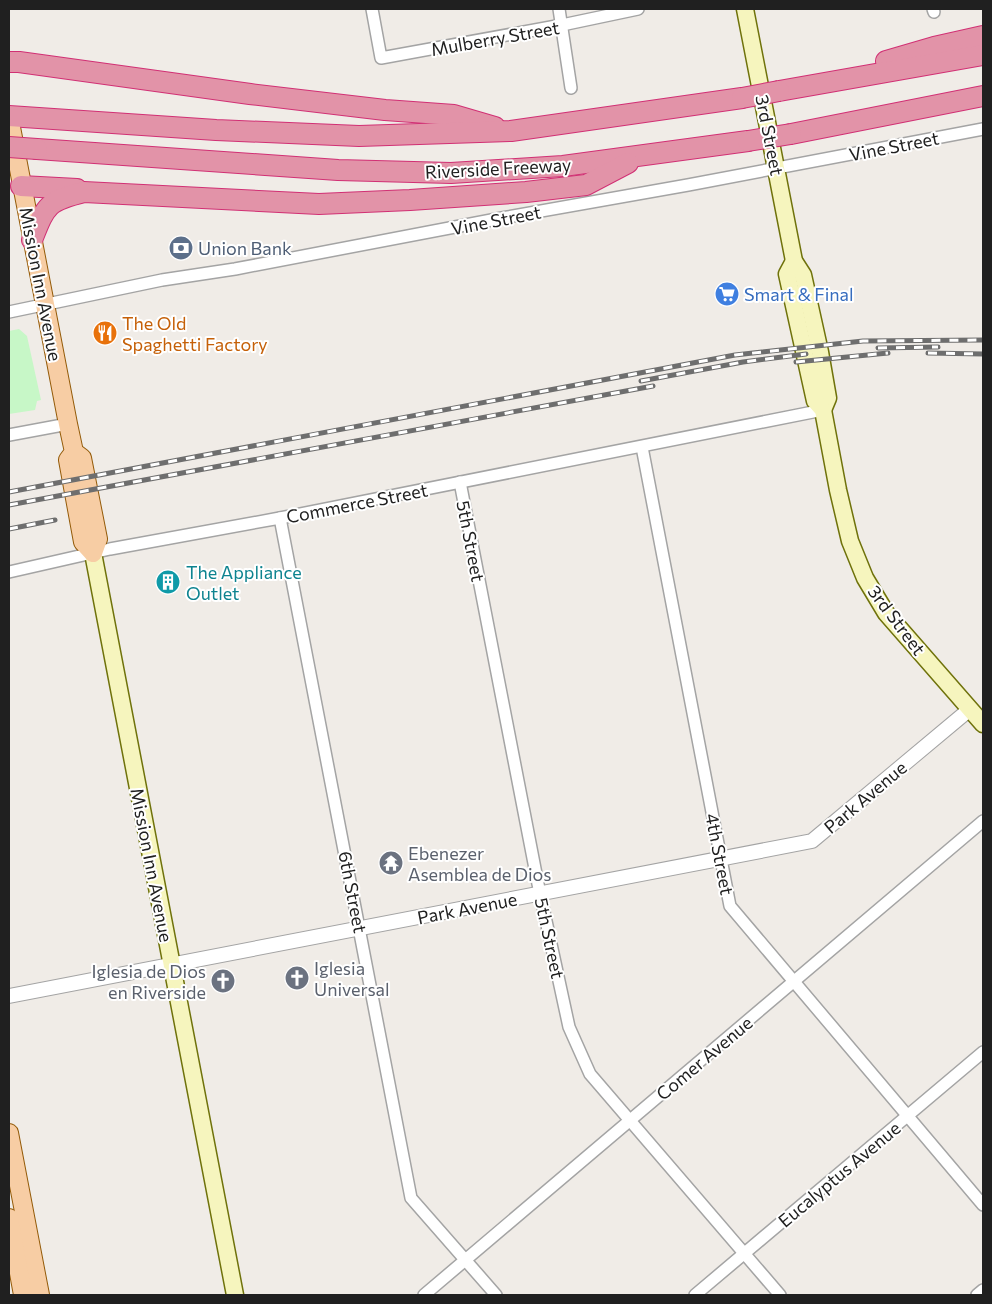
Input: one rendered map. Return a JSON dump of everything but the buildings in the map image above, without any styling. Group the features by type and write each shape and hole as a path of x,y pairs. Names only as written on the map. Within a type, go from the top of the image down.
{"highway":[{"path":"803,86 934,46 983,36"},
{"name":"Riverside Freeway","path":"9,116 216,130 359,136 511,131 742,98 983,55"},
{"path":"9,62 250,94 385,110 454,115 511,131"},
{"name":"Riverside Freeway","path":"9,147 338,170 451,173 563,166 748,141 983,96"},
{"path":"32,240 47,207 67,196 84,192 319,204 410,200 526,192 586,184 641,156"},
{"path":"15,185 74,188 84,192"}],"main road":[{"name":"3rd Street","path":"745,9 794,261 803,274 820,352 828,398 822,410 850,542 865,578 886,612 983,724"},
{"name":"Mission Inn Avenue","path":"9,116 15,185 32,240 74,452 82,458 98,540 93,553 235,1295"},
{"path":"9,1133 40,1295"},
{"path":"9,1218 23,1295"}],"street":[{"name":"Mulberry Street","path":"372,9 381,58 562,26 638,9"},
{"path":"559,9 571,88"},
{"name":"Vine Street","path":"9,312 162,280 235,269 983,129"},
{"name":"Commerce Street","path":"9,572 93,553 642,447 822,410"},
{"path":"9,434 68,424"},
{"name":"4th Street","path":"642,447 730,906 983,1204"},
{"name":"5th Street","path":"460,482 540,894 569,1028 590,1074 780,1295"},
{"name":"6th Street","path":"280,518 411,1198 496,1295"},
{"name":"Park Avenue","path":"9,996 812,841 970,709"},
{"name":"Comer Avenue","path":"424,1295 983,821"},
{"name":"Eucalyptus Avenue","path":"694,1295 983,1052"},
{"path":"977,1295 983,1290"}],"green space":[{"path":"19,329 27,336 41,400 37,401 35,410 9,414 9,331"}],"railway":[{"path":"9,492 735,355 863,341 983,340"},
{"path":"878,348 938,347"},
{"path":"796,362 888,353"},
{"path":"928,353 983,354"},
{"path":"641,381 743,362 806,354"},
{"path":"9,505 653,386"},
{"path":"9,529 55,520"}],"place":[{"name":"Union Bank","path":"181,248"},
{"name":"Smart & Final","path":"727,294"},
{"name":"The Old Spaghetti Factory","path":"105,333"},
{"name":"The Appliance Outlet","path":"168,582"},
{"name":"Ebenezer Asemblea de Dios","path":"391,863"},
{"name":"Iglesia Universal","path":"297,978"},
{"name":"Iglesia de Dios en Riverside","path":"223,981"}]}
